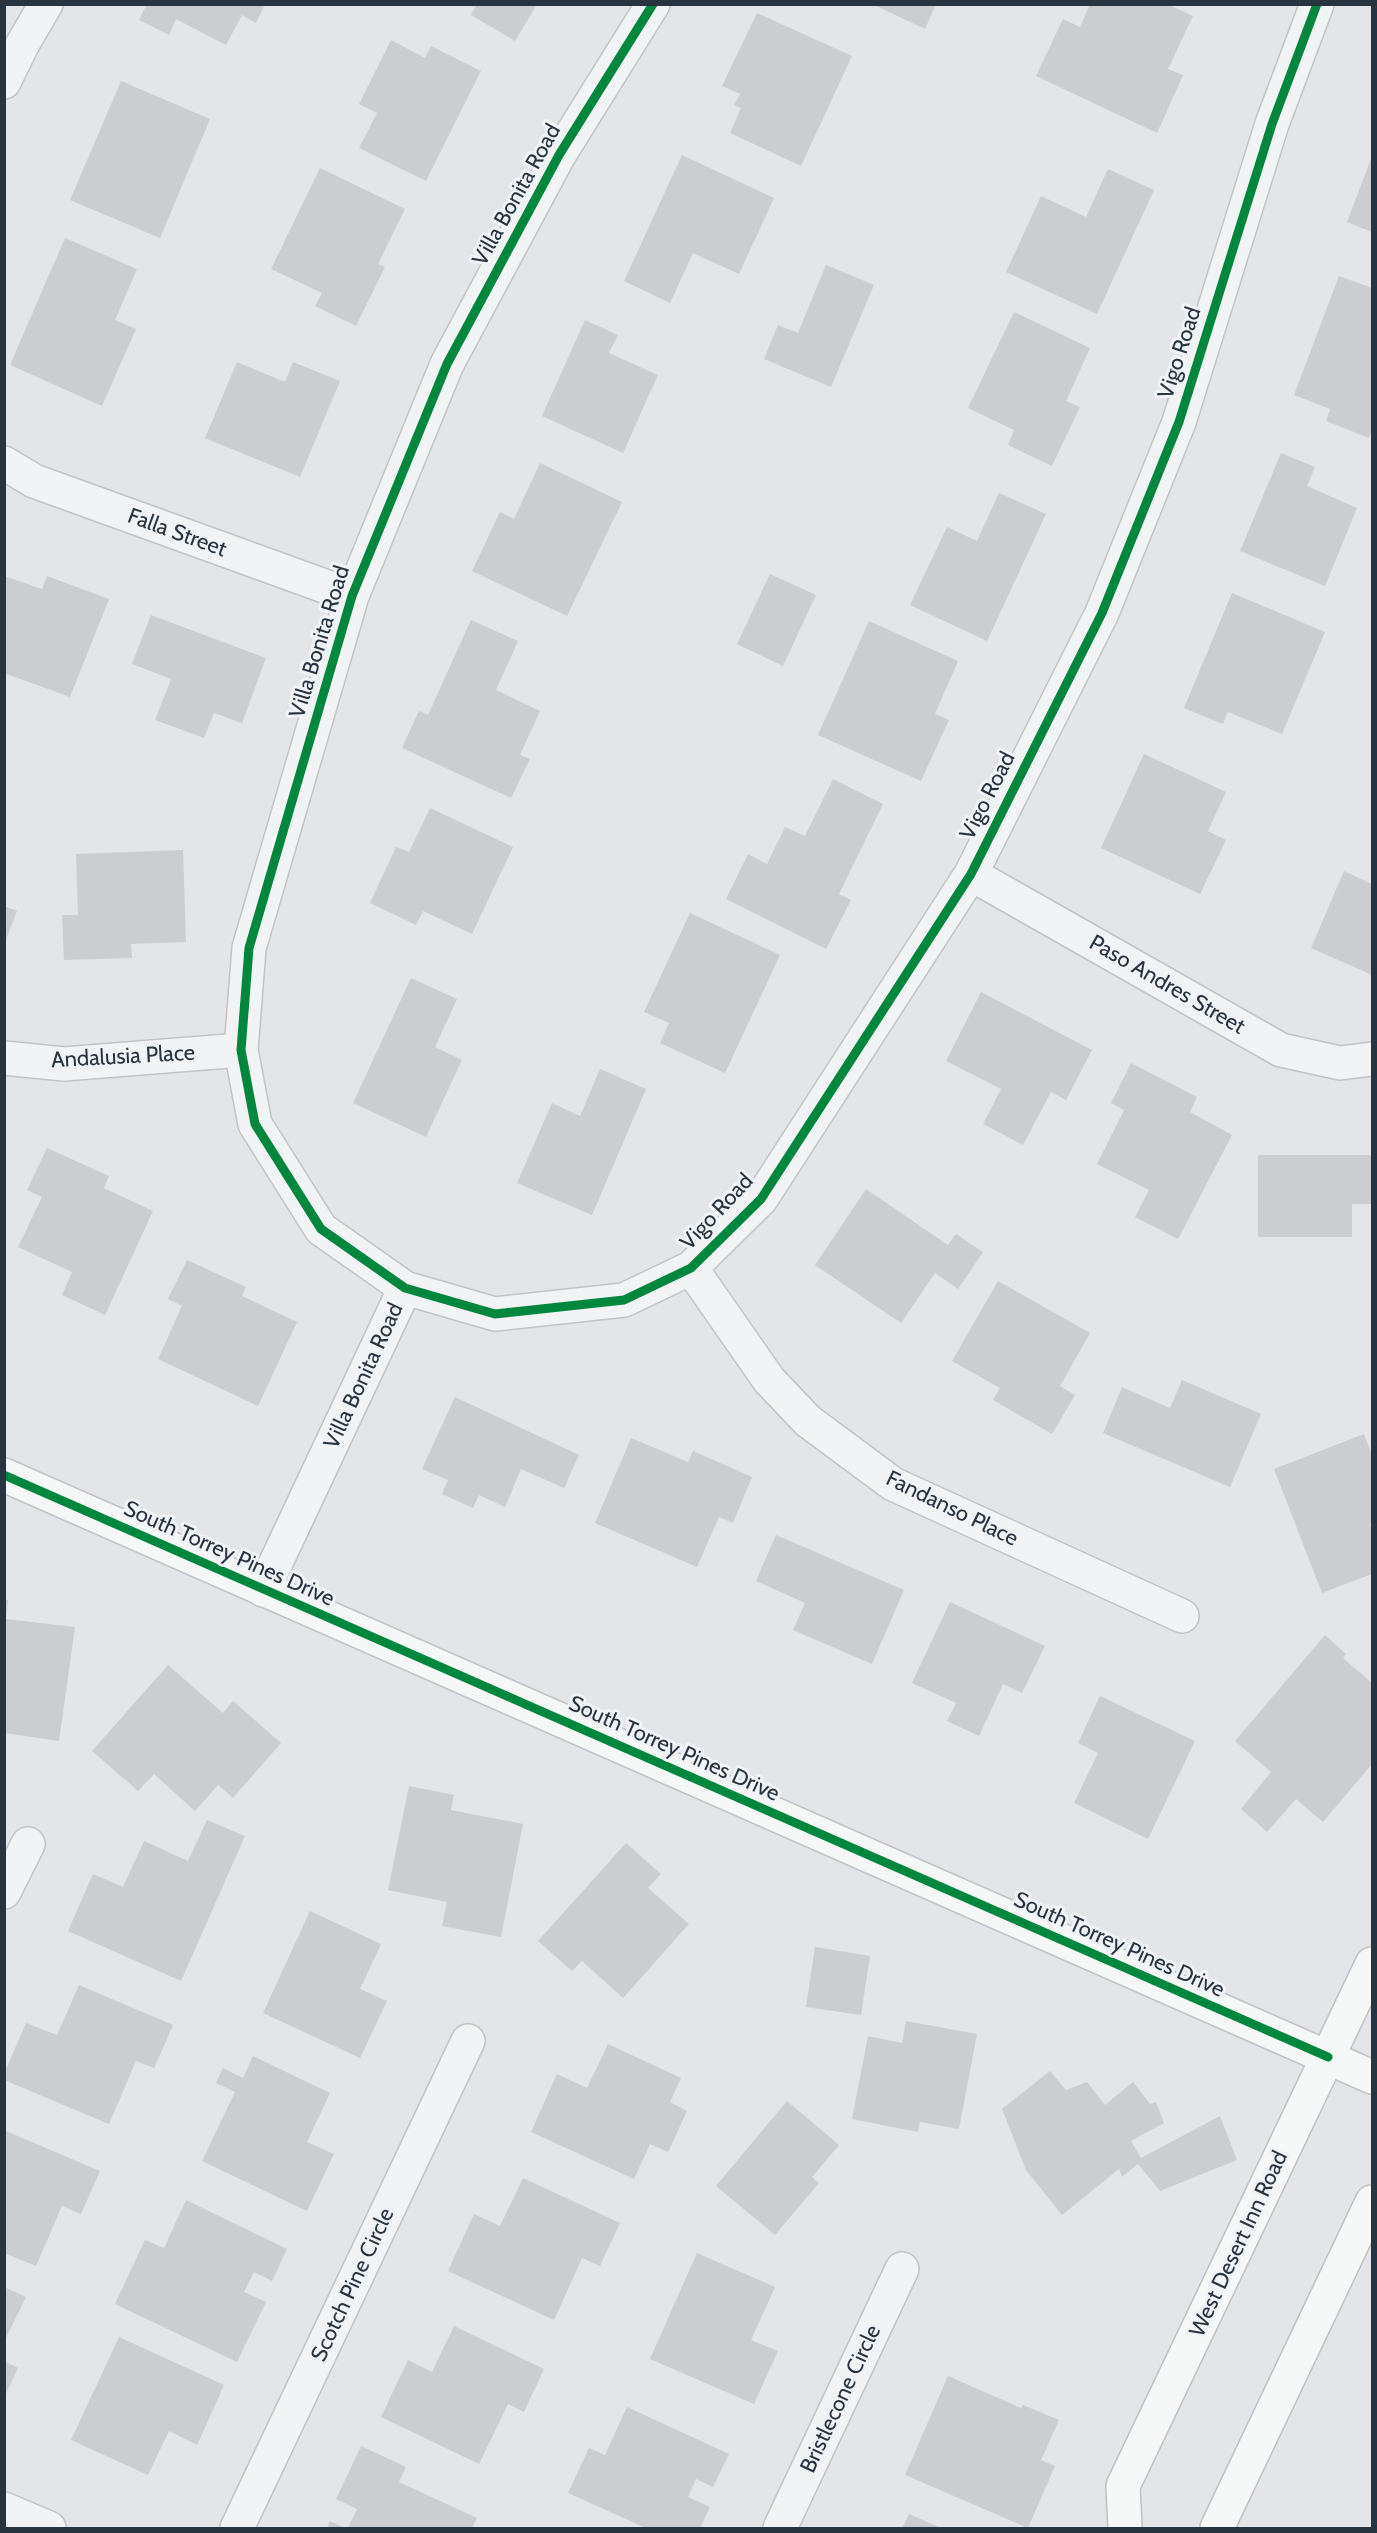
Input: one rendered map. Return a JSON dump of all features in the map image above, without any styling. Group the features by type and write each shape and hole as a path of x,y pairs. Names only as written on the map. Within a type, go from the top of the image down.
{"main road":[{"name":"South Torrey Pines Drive","path":"4,1475 1372,2077"},
{"name":"West Desert Inn Road","path":"1125,2529 1123,2486 1372,1964"},
{"path":"1217,2529 1372,2202"}],"street":[{"path":"4,82 46,4"},
{"name":"Villa Bonita Road","path":"263,1590 405,1288 321,1229 255,1124 241,1050 249,948 352,596 447,364 559,154 653,4"},
{"name":"Vigo Road","path":"405,1288 495,1314 624,1300 691,1268 761,1199 971,874 1102,613 1174,432 1272,124 1317,4"},
{"name":"Falla Street","path":"4,463 34,481 352,596"},
{"name":"Paso Andres Street","path":"971,874 1281,1050 1340,1064 1372,1059"},
{"name":"Andalusia Place","path":"4,1058 64,1064 241,1050"},
{"name":"Fandanso Place","path":"691,1268 770,1380 808,1421 893,1484 1182,1616"},
{"path":"4,1892 28,1844"},
{"name":"Scotch Pine Circle","path":"237,2529 468,2041"},
{"name":"Bristlecone Circle","path":"780,2529 902,2269"},
{"path":"4,2509 49,2529"}],"building":[{"path":"147,4 265,4 256,23 242,15 226,45 176,19 169,35 139,20"},
{"path":"477,4 537,4 515,41 471,15"},
{"path":"872,4 936,4 925,29"},
{"path":"1090,4 1167,4 1193,16 1168,69 1183,75 1157,133 1036,76 1063,19 1080,27"},
{"path":"757,13 852,56 801,166 730,133 741,108 734,105 740,94 722,86"},
{"path":"391,40 425,58 431,46 481,71 426,181 359,148 377,113 359,104"},
{"path":"121,81 210,119 160,238 70,200"},
{"path":"682,155 774,198 739,274 693,253 670,303 624,281"},
{"path":"1372,156 1372,232 1347,222"},
{"path":"320,168 405,209 378,264 385,267 356,326 315,306 322,293 271,269"},
{"path":"1108,169 1154,190 1097,314 1006,272 1041,196 1086,217"},
{"path":"65,238 137,269 115,320 136,329 102,406 10,365"},
{"path":"826,265 874,285 831,387 764,359 778,325 798,333"},
{"path":"1339,276 1372,288 1372,429 1369,438 1326,421 1330,409 1294,395"},
{"path":"1014,312 1090,348 1066,401 1080,407 1052,466 1008,445 1014,430 968,408"},
{"path":"585,320 618,335 609,353 658,375 623,453 542,416"},
{"path":"237,362 285,382 293,362 340,381 300,477 205,438"},
{"path":"1281,453 1315,467 1307,486 1357,508 1325,586 1240,551"},
{"path":"540,463 622,502 567,616 472,571 500,512 514,519"},
{"path":"999,493 1046,514 987,641 910,605 947,527 977,541"},
{"path":"770,574 816,595 783,666 737,644"},
{"path":"4,576 42,589 47,576 109,599 70,697 4,673"},
{"path":"1232,593 1325,632 1282,734 1228,712 1223,724 1184,708"},
{"path":"151,615 266,658 242,723 214,713 204,738 155,720 171,679 132,664"},
{"path":"471,620 518,641 496,690 540,711 520,755 530,759 511,798 402,748 419,711 428,715"},
{"path":"869,621 958,661 935,714 949,720 921,781 818,735"},
{"path":"1144,754 1226,792 1208,831 1226,840 1200,894 1101,848"},
{"path":"833,779 883,804 839,894 851,900 826,949 726,899 748,854 767,864 785,827 805,836"},
{"path":"430,808 513,847 472,934 423,911 416,925 370,903 396,847 409,852"},
{"path":"183,850 186,942 131,944 132,958 64,960 62,915 78,915 76,854"},
{"path":"1344,871 1372,884 1372,975 1311,948"},
{"path":"4,906 17,911 5,942 4,942"},
{"path":"690,913 780,955 725,1073 660,1043 669,1023 644,1012"},
{"path":"411,978 457,999 435,1047 462,1060 426,1137 353,1103"},
{"path":"981,992 1092,1050 1066,1100 1051,1092 1023,1145 983,1124 1001,1089 946,1061"},
{"path":"1131,1063 1197,1097 1190,1112 1232,1135 1178,1239 1135,1217 1149,1190 1097,1164 1124,1110 1111,1103"},
{"path":"600,1069 646,1089 592,1215 517,1183 552,1103 580,1116"},
{"path":"47,1148 109,1176 104,1188 153,1211 105,1315 62,1295 72,1272 18,1247 42,1197 27,1190"},
{"path":"1258,1155 1372,1155 1372,1204 1352,1204 1352,1237 1258,1237"},
{"path":"866,1189 948,1245 956,1234 983,1252 958,1289 935,1273 901,1323 815,1265"},
{"path":"187,1260 246,1287 242,1296 297,1322 258,1406 158,1359 182,1306 168,1299"},
{"path":"998,1281 1090,1333 1060,1386 1075,1395 1052,1434 993,1400 1000,1388 952,1361"},
{"path":"1182,1380 1261,1414 1230,1487 1103,1433 1122,1387 1170,1408"},
{"path":"455,1397 579,1455 564,1488 521,1469 505,1507 479,1495 473,1508 442,1494 448,1480 422,1469"},
{"path":"1364,1434 1372,1455 1372,1523 1370,1524 1372,1574 1322,1593 1274,1469"},
{"path":"631,1438 688,1462 693,1451 752,1477 733,1523 719,1517 697,1567 595,1523"},
{"path":"776,1535 904,1590 872,1664 793,1630 805,1603 756,1581"},
{"path":"4,1600 8,1600 6,1619 75,1627 59,1741 4,1733"},
{"path":"950,1602 1045,1646 1022,1693 1003,1684 979,1736 947,1721 956,1703 912,1683"},
{"path":"1325,1635 1346,1654 1343,1658 1372,1683 1372,1764 1323,1822 1296,1799 1267,1832 1241,1809 1271,1772 1235,1741"},
{"path":"168,1665 223,1713 233,1701 281,1743 233,1798 218,1785 195,1811 154,1774 138,1791 92,1751"},
{"path":"1100,1696 1195,1741 1148,1839 1074,1803 1098,1753 1078,1743"},
{"path":"409,1786 454,1795 451,1810 523,1824 501,1937 442,1926 447,1902 388,1890"},
{"path":"207,1820 245,1836 181,1981 68,1931 93,1874 123,1887 144,1841 188,1861"},
{"path":"626,1843 661,1874 648,1888 689,1924 623,1998 582,1961 572,1971 538,1941"},
{"path":"310,1911 381,1944 360,1989 387,2001 360,2058 263,2013"},
{"path":"815,1947 870,1956 861,2015 806,2007"},
{"path":"79,1985 173,2025 154,2068 136,2061 109,2124 4,2080 4,2074 26,2023 57,2035"},
{"path":"906,2021 977,2034 959,2129 920,2122 918,2132 852,2119 868,2036 902,2043"},
{"path":"608,2044 681,2078 670,2102 687,2111 668,2152 650,2144 634,2179 531,2132 557,2074 587,2088"},
{"path":"253,2056 330,2093 307,2142 334,2154 307,2211 202,2161 235,2092 216,2083 223,2068 243,2078"},
{"path":"1050,2071 1066,2090 1087,2082 1105,2105 1133,2082 1150,2104 1156,2102 1164,2123 1131,2141 1141,2158 1220,2116 1237,2160 1160,2191 1138,2164 1122,2177 1119,2169 1062,2215 1026,2170 1002,2109"},
{"path":"787,2101 839,2145 812,2177 819,2183 775,2235 716,2186"},
{"path":"6,2131 100,2171 81,2214 62,2206 36,2266 4,2253"},
{"path":"523,2178 620,2223 600,2266 582,2258 554,2320 448,2271 474,2214 500,2226"},
{"path":"186,2200 287,2249 272,2281 254,2272 244,2292 266,2302 237,2362 115,2304 145,2240 164,2248"},
{"path":"697,2253 775,2287 751,2340 778,2351 754,2404 650,2359"},
{"path":"4,2287 26,2297 4,2342"},
{"path":"454,2326 544,2369 524,2412 508,2404 479,2464 381,2417 408,2360 432,2372"},
{"path":"119,2337 224,2385 197,2445 169,2431 148,2475 71,2440"},
{"path":"4,2361 18,2368 4,2398"},
{"path":"948,2376 1021,2408 1023,2405 1059,2420 1041,2460 1055,2466 1028,2528 905,2475"},
{"path":"627,2407 729,2454 713,2487 696,2479 688,2497 710,2507 700,2528 646,2528 568,2493 589,2448 605,2455"},
{"path":"361,2446 406,2467 399,2482 477,2518 472,2528 348,2528 357,2509 336,2499"},
{"path":"909,2514 941,2528 902,2528"},
{"path":"330,2521 345,2528 327,2528"}],"cycle path":[{"path":"653,4 559,155 447,364 352,596 249,948 241,1050 255,1124 321,1229 405,1288 495,1314 624,1300 691,1268 761,1199 971,874 1102,613 1179,422 1272,124 1317,4"},
{"path":"4,1475 1328,2057"}]}
